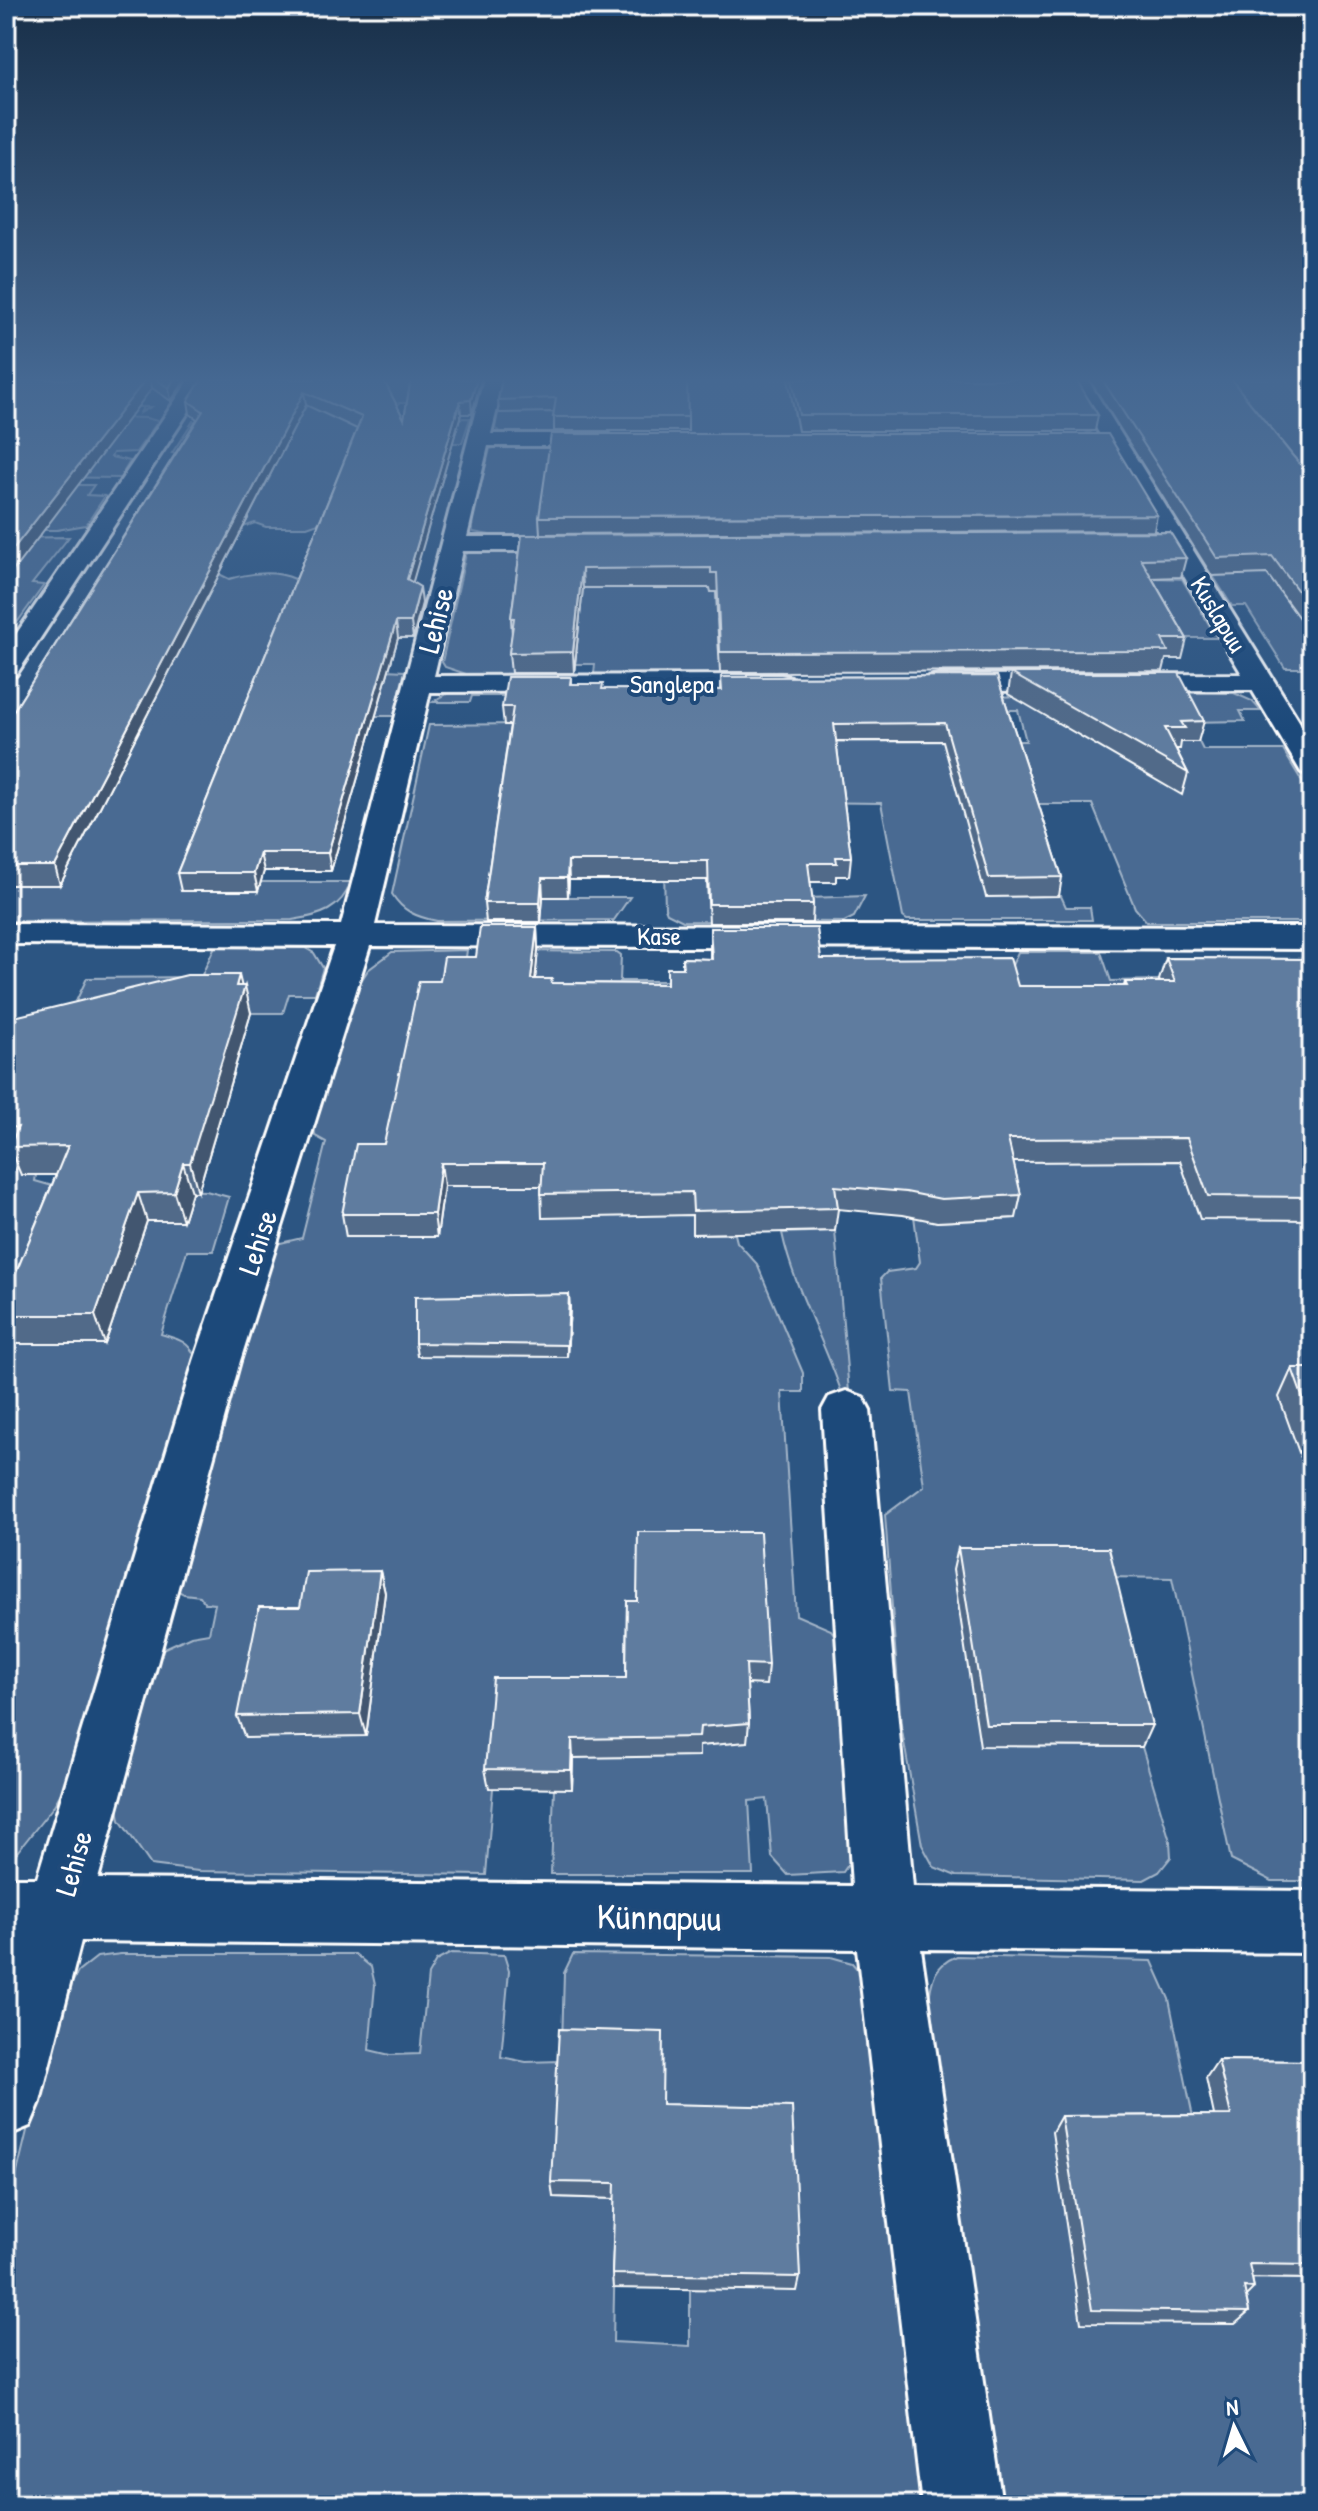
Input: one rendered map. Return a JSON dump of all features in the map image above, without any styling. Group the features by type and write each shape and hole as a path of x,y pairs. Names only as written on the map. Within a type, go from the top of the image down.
{"street":[{"path":"6,669 122,496"},
{"name":"Lehise","path":"6,2102 33,1909 217,1361 356,933 465,496"},
{"name":"Kuslapuu","path":"1147,496 1312,766"},
{"path":"1143,541 1175,541"},
{"path":"454,544 595,544"},
{"path":"911,683 1260,682"},
{"name":"Sanglepa","path":"420,684 800,683"},
{"name":"Kase","path":"6,934 1312,938"},
{"path":"846,1410 885,1918 962,2505"},
{"name":"Künnapuu","path":"33,1909 1312,1922"}],"shaded area":[{"path":"6,496 105,496 86,525 57,530 6,530"},
{"path":"168,496 393,496 349,537 318,523 307,527 266,527 255,523 213,537 199,564 229,579 262,573 295,579 340,563 385,670 405,671 394,716 317,716 254,710 257,891 261,882 351,882 342,899 328,910 292,920 6,921 6,885 61,884"},
{"path":"478,496 925,496 1150,531 1146,534 962,537 959,528 902,528 904,537 801,537 799,525 751,529 752,538 661,535 661,525 606,529 606,537 501,537 473,532 472,520"},
{"path":"1295,496 1312,496 1312,506"},
{"path":"1312,524 1312,668 1285,668 1246,606 1232,606 1210,571"},
{"path":"69,537 32,584 44,585 16,624 6,624 6,538"},
{"path":"527,549 539,588 615,588 707,554 711,592 1182,579 1217,638 1170,638 1128,652 1143,676 969,675 966,665 717,620 719,651 744,664 745,675 594,674 595,664 522,664 521,674 466,674 445,667 442,662 466,554 475,550"},
{"path":"514,690 760,742 1026,741 1018,710 1000,710 996,697 1019,696 1019,691 1234,693 1252,701 1261,711 1240,711 1245,721 1189,722 1203,750 1283,750 1312,798 1312,922 1147,922 1135,908 1092,804 1029,804 986,896 1061,896 1066,907 1090,907 1092,920 907,920 903,917 881,803 798,802 808,898 865,896 854,917 844,922 683,921 667,913 665,908 662,798 489,897 630,897 614,920 437,921 417,915 401,905 392,894 429,725 523,724 511,696 472,696 470,702 433,702 461,691"},
{"path":"215,946 305,948 314,953 323,968 315,994 289,994 283,1013 242,1013 63,1029 87,978 201,977"},
{"path":"467,950 463,979 533,1002 524,951 617,952 621,955 620,981 682,981 1014,1009 1009,972 1018,952 1101,952 1111,981 1159,980 1169,1004 1180,1161 1312,1220 1312,1881 1272,1881 1231,1860 1172,1578 1103,1577 980,1746 1142,1747 1170,1841 1171,1857 1159,1872 1144,1880 956,1876 934,1867 922,1845 901,1725 885,1515 924,1486 911,1392 893,1391 881,1278 887,1272 916,1268 920,1262 914,1216 937,1222 1015,1218 1002,1158 692,1215 693,1234 735,1234 737,1242 757,1264 803,1373 803,1392 782,1392 796,1615 831,1630 838,1640 854,1856 843,1872 788,1875 772,1857 767,1799 749,1801 753,1874 551,1874 554,1788 493,1788 486,1875 198,1871 151,1865 120,1820 116,1795 158,1651 191,1636 209,1633 215,1604 205,1603 200,1596 175,1589 244,1342 276,1244 302,1238 326,1142 315,1136 314,1123 335,1063 352,995 368,970 392,952"},
{"path":"6,1168 23,1169 21,1175 36,1175 35,1181 56,1187 206,1191 229,1197 213,1251 187,1251 161,1334 185,1343 195,1356 65,1786 53,1807 6,1866"},
{"path":"835,1231 849,1392 841,1391 794,1274 782,1233"},
{"path":"451,1953 504,1955 509,1971 501,2057 526,2062 560,2061 553,2197 616,2199 613,2342 690,2346 690,2289 662,2121 562,2046 564,1973 573,1954 831,1957 852,1963 870,1984 939,2505 6,2505 6,2218 52,2027 78,1972 97,1957 121,1954 355,1954 371,1967 375,1985 369,2050 390,2055 420,2054 428,1975 436,1961"},
{"path":"957,1956 1152,1961 1169,1999 1196,2132 1234,2278 1312,2279 1312,2505 991,2505 928,2007 934,1976 942,1965"}],"building":[{"path":"6,496 54,496 6,558"},
{"path":"149,496 249,496 55,866 6,866 6,723"},
{"path":"330,496 432,496 407,579 420,587 411,622 396,622 328,853 260,853 254,873 177,873"},
{"path":"542,496 1146,496 1157,515 539,517"},
{"path":"1177,496 1312,496 1312,610 1272,556 1217,558"},
{"path":"1170,532 1186,558 1141,559 1187,639 1162,639 1168,651 720,652 717,573 711,573 711,568 582,569 573,652 509,653 522,535"},
{"path":"1011,673 1179,673 1204,721 1181,722 1185,728 1165,728 1188,773"},
{"path":"997,676 1062,877 989,878 945,723 834,724 851,857 836,857 837,863 808,863 813,904 709,904 708,861 568,861 567,878 542,878 540,903 484,903 513,707 502,707 507,677 571,677 570,684 603,684 602,689 722,690 721,677"},
{"path":"480,927 537,927 531,979 552,979 551,983 667,984 667,968 683,968 682,958 712,959 710,928 817,928 821,959 1010,958 1018,986 1127,986 1125,982 1175,982 1166,958 1312,959 1312,1197 1208,1196 1187,1138 1008,1139 1021,1195 941,1199 906,1192 835,1186 838,1208 693,1211 692,1192 541,1194 543,1163 441,1163 434,1214 342,1214 356,1144 384,1144 419,981 440,981 444,957 476,957"},
{"path":"187,975 239,975 236,986 245,986 190,1163 183,1163 174,1192 138,1193 95,1315 6,1315 6,1297 68,1146 10,1147 18,1127 6,1128 6,1019"},
{"path":"569,1294 567,1345 415,1343 415,1297"},
{"path":"1292,1368 1312,1368 1312,1424"},
{"path":"638,1532 760,1532 768,1665 746,1664 749,1723 700,1727 699,1737 572,1739 571,1770 485,1769 493,1678 626,1678 627,1601 637,1601"},
{"path":"958,1548 1109,1548 1152,1725 986,1725"},
{"path":"380,1571 360,1714 237,1716 259,1607 300,1607 306,1572"},
{"path":"559,2029 663,2032 662,2104 792,2107 800,2277 612,2274 615,2183 551,2182"},
{"path":"1218,2060 1312,2061 1312,2265 1249,2264 1254,2288 1244,2287 1249,2312 1092,2310 1061,2116 1231,2115"}]}
